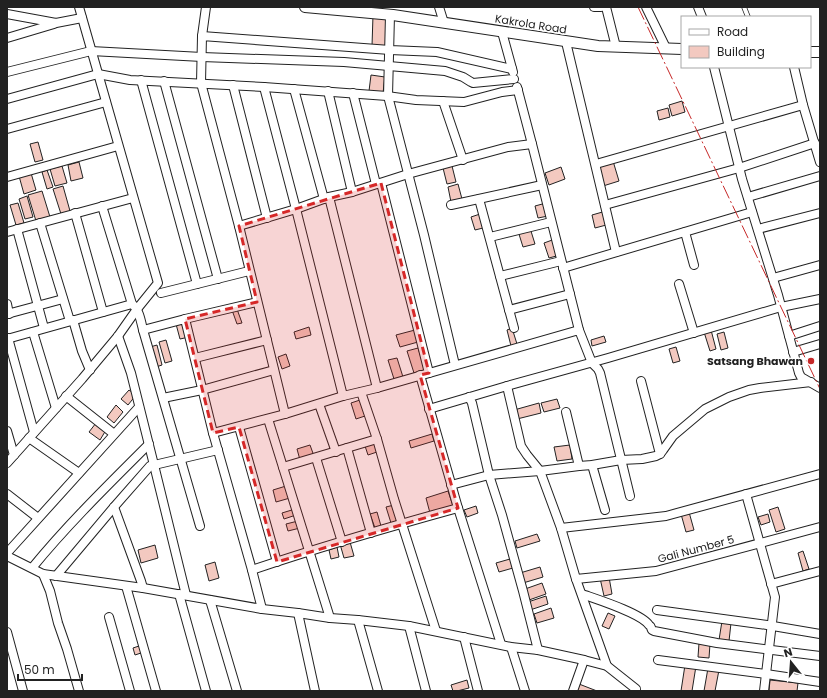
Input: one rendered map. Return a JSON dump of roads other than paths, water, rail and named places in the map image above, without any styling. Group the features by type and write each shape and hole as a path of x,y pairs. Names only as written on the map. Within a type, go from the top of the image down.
{"street":[{"path":"7,463 90,370 118,336 134,306 158,283 79,7"},
{"path":"206,7 202,36 201,83 250,271 285,414"},
{"name":"Kakrola Road","path":"305,7 390,15 598,46 681,49"},
{"path":"439,7 444,23"},
{"path":"594,7 601,7"},
{"path":"606,7 616,47"},
{"path":"646,7 666,48"},
{"path":"7,14 56,24"},
{"path":"390,15 388,96 455,365"},
{"path":"7,38 82,18"},
{"path":"502,32 579,330 592,363 598,369 600,374 630,496"},
{"path":"202,36 437,52 512,69"},
{"path":"566,42 616,252"},
{"path":"7,72 91,51 344,62 445,71 464,77 473,83 514,79"},
{"path":"714,68 739,168 773,278 799,373 801,377 820,388"},
{"path":"794,68 803,105 820,162"},
{"path":"7,99 98,74 130,80 234,85 353,93 416,100 464,102 502,92 518,90"},
{"path":"141,80 197,284"},
{"path":"164,81 218,279"},
{"path":"234,85 267,218"},
{"path":"264,87 343,396"},
{"path":"294,89 326,198 376,388"},
{"path":"328,92 352,192"},
{"path":"353,93 429,373"},
{"path":"443,101 463,160"},
{"path":"7,129 106,102"},
{"path":"596,164 803,105"},
{"path":"605,205 739,168 815,143"},
{"path":"238,226 408,174 508,148 532,144"},
{"path":"7,177 118,146"},
{"path":"748,197 820,176"},
{"path":"451,205 542,185"},
{"path":"7,232 133,198"},
{"path":"479,199 514,328"},
{"path":"102,206 143,330 200,526"},
{"path":"500,276 562,265 616,252 752,212"},
{"path":"75,213 103,312"},
{"path":"758,229 820,213"},
{"path":"490,237 551,222"},
{"path":"40,223 63,299 90,370"},
{"path":"17,229 44,328"},
{"path":"684,232 694,265"},
{"path":"773,278 820,265"},
{"path":"161,293 250,271"},
{"path":"680,284 694,333"},
{"path":"509,310 570,294"},
{"path":"7,304 8,314 63,299"},
{"path":"429,409 781,307 820,299"},
{"path":"143,330 257,302"},
{"path":"79,473 31,435 8,339 103,312 134,306"},
{"path":"185,319 213,433 262,609"},
{"path":"789,336 820,326"},
{"path":"213,433 268,419 343,396 579,330"},
{"path":"33,332 56,408"},
{"path":"118,336 131,373 149,444 206,691"},
{"path":"195,358 267,340"},
{"path":"793,352 820,344"},
{"path":"163,398 202,390 274,370"},
{"path":"420,375 451,485 501,644"},
{"path":"641,381 660,454"},
{"path":"451,485 489,475 540,471 621,460 642,459 660,454 673,436 706,409 729,396 760,388 811,382"},
{"path":"507,386 521,446 540,471 561,528 576,579 607,666"},
{"path":"361,392 436,631"},
{"path":"66,396 114,434"},
{"path":"469,397 472,403 489,475 502,515 538,650"},
{"path":"319,404 336,452"},
{"path":"139,407 38,518 8,556 43,574 183,594 262,609 409,626 538,650 607,666 637,690"},
{"path":"566,412 579,466"},
{"path":"268,419 330,618"},
{"path":"239,426 277,562"},
{"path":"7,431 14,455"},
{"path":"284,468 377,439"},
{"path":"32,568 47,549 149,444"},
{"path":"347,448 371,533"},
{"path":"56,576 148,467 218,450"},
{"path":"316,458 342,542"},
{"path":"592,465 604,510"},
{"path":"561,528 666,516 820,474"},
{"path":"7,494 38,518"},
{"path":"746,494 775,597 764,691"},
{"path":"114,507 142,581 143,588"},
{"path":"252,570 401,523 458,508"},
{"name":"Gali Number 5","path":"576,579 656,571 820,527"},
{"path":"772,584 820,571"},
{"path":"43,574 50,591 58,623 79,691"},
{"path":"126,586 156,691"},
{"path":"582,594 638,616 650,625 654,631 716,643 820,656"},
{"path":"210,600 237,691"},
{"path":"657,610 820,634"},
{"path":"298,613 315,691"},
{"path":"109,617 130,691"},
{"path":"358,620 378,691"},
{"path":"409,626 426,691"},
{"path":"464,637 478,691"},
{"path":"8,638 23,691"},
{"path":"511,646 525,691"},
{"path":"573,691 584,660"},
{"path":"658,660 820,682"}],"place":[{"name":"Satsang Bhawan","path":"811,361"}]}
